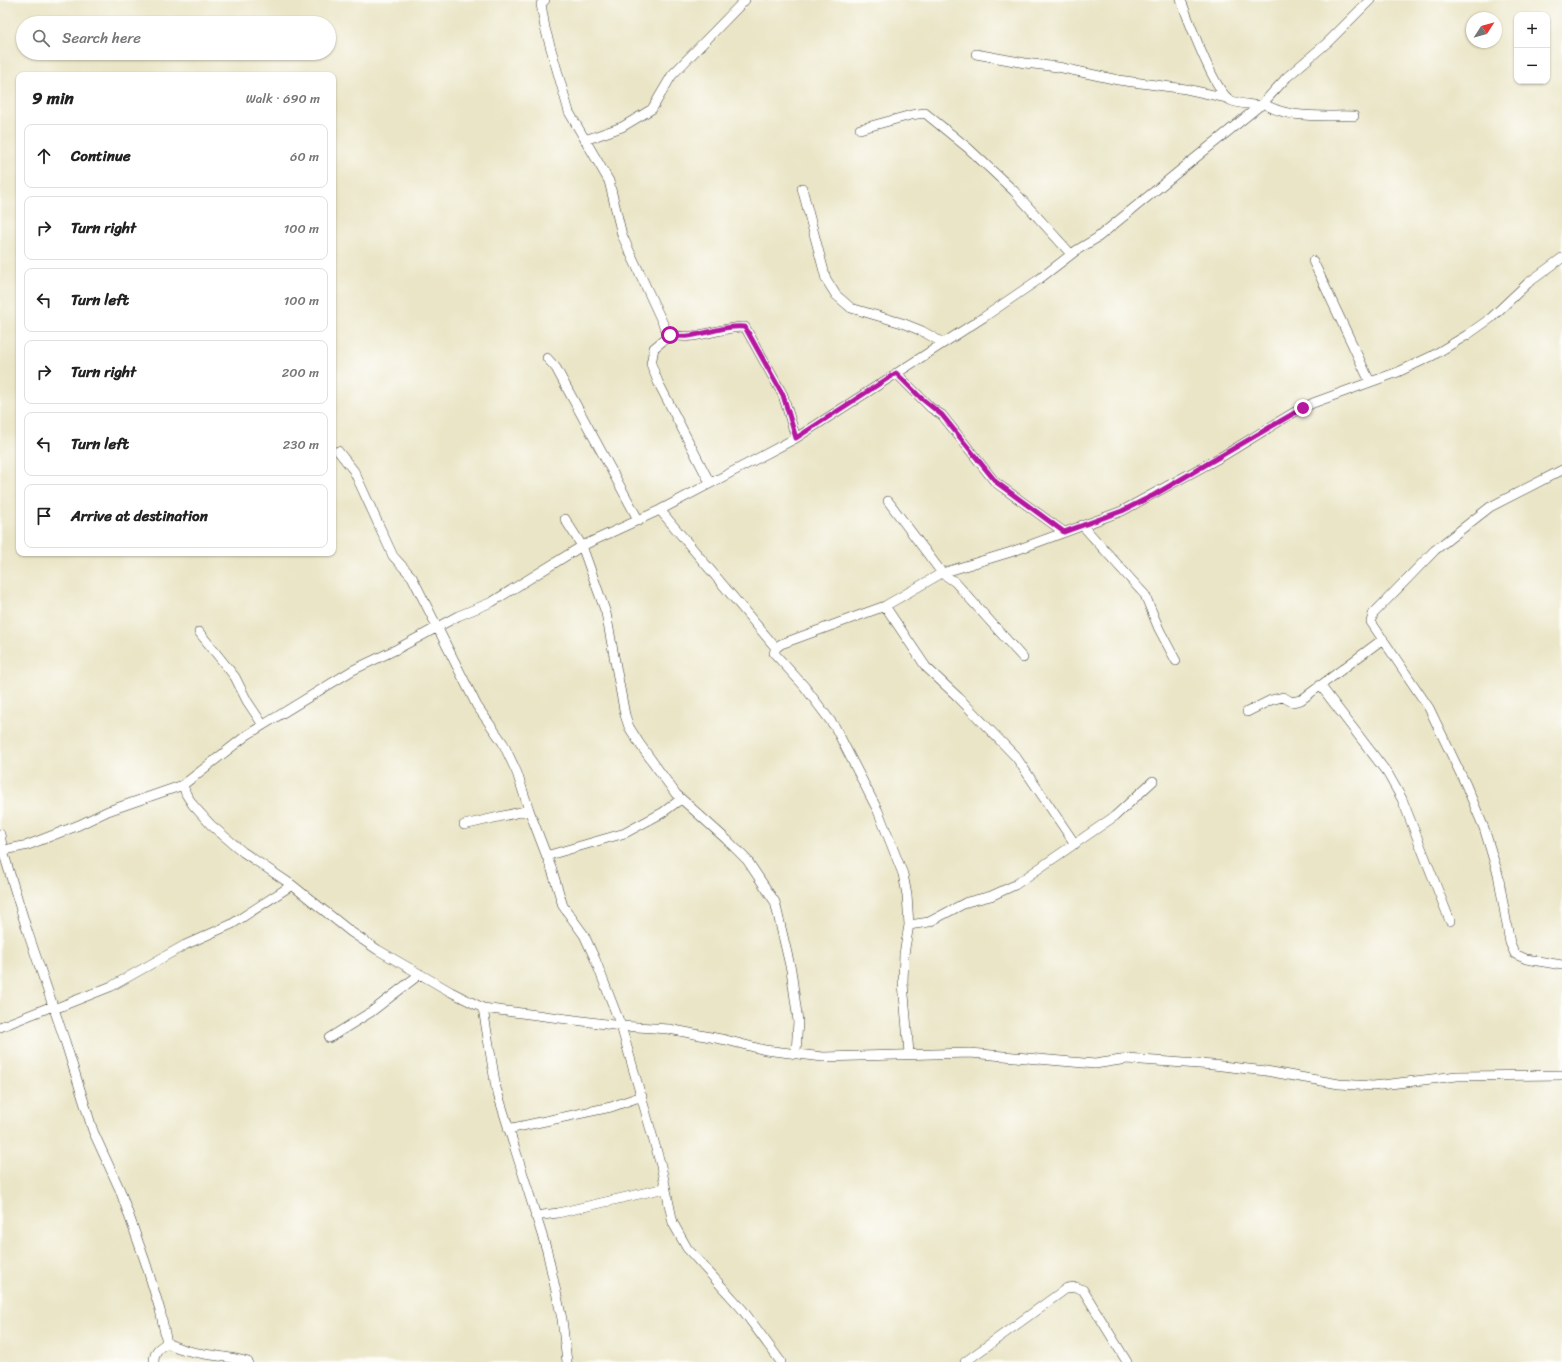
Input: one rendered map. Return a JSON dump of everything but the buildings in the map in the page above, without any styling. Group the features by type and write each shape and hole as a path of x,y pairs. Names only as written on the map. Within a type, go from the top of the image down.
{"street":[{"path":"545,0 542,4 545,28 569,112 609,181 622,235 646,290 670,335"},
{"path":"585,140 622,126 652,109 672,75 745,0"},
{"path":"1181,0 1205,58 1217,83 1227,98"},
{"path":"2,851 33,842 78,825 108,811 182,785 225,750 263,724 353,670 438,628 458,616 492,602 582,546 639,521 796,438 1038,280 1072,254 1097,238 1261,104 1287,77 1328,42 1370,0"},
{"path":"976,54 1025,63 1058,67 1118,80 1186,89 1227,98 1231,101 1261,104 1276,111 1293,114 1354,116"},
{"path":"860,129 911,114 925,113 968,148 1014,191 1072,254"},
{"path":"802,188 826,279 836,295 851,308 902,323 922,331 943,343"},
{"path":"909,1053 903,983 904,954 909,925 907,895 902,874 878,811 835,727 804,686 774,654 776,648 780,644 885,606 942,573 1011,552 1122,511 1154,495 1293,413 1313,403 1370,382 1432,356 1467,335 1491,318 1528,283 1562,258"},
{"path":"1313,261 1370,382"},
{"path":"710,483 658,382 651,364 654,348 670,335 693,336 734,326 745,327 783,395 796,438"},
{"path":"547,358 556,368 639,521"},
{"path":"896,373 921,398 942,415 996,482 1064,532"},
{"path":"338,451 354,471 393,556 412,577 477,706 504,743 517,773 563,906 584,935 621,1026 642,1096 665,1188 672,1223 682,1241 749,1318 781,1362"},
{"path":"1562,470 1490,507 1435,550 1373,614 1371,622 1429,708 1466,785 1484,828 1498,874 1510,943 1515,954 1526,959 1562,965"},
{"path":"888,501 942,573 955,582 1023,658"},
{"path":"660,510 776,648"},
{"path":"565,519 582,546 606,613 625,715 629,727 654,765 681,799 747,860 775,902 792,970 798,1021 796,1053"},
{"path":"1082,525 1145,595 1159,629 1176,661"},
{"path":"885,606 926,667 958,697 1016,757 1075,844"},
{"path":"199,632 235,677 247,701 263,724"},
{"path":"1248,712 1272,700 1283,697 1292,702 1301,700 1383,639"},
{"path":"1320,685 1388,774 1402,799 1450,921"},
{"path":"909,925 929,922 967,902 991,896 1015,884 1114,816 1153,782"},
{"path":"182,785 193,805 211,825 244,852 292,885 351,932 378,950 451,992 483,1008 621,1026 669,1029 726,1040 765,1050 823,1057 909,1053 970,1053 1095,1064 1126,1059 1212,1064 1266,1071 1339,1084 1373,1086 1457,1076 1562,1075"},
{"path":"546,856 625,833 662,813 681,799"},
{"path":"464,825 529,810"},
{"path":"0,834 2,851 93,1131 120,1190 146,1264 160,1310 167,1344"},
{"path":"0,1027 50,1007 54,1009 112,986 185,945 232,924 292,885"},
{"path":"329,1038 371,1012 420,974"},
{"path":"483,1008 496,1088 547,1251 562,1319 568,1362"},
{"path":"508,1129 611,1107 642,1096"},
{"path":"535,1216 558,1213 665,1188"},
{"path":"965,1362 1067,1288 1076,1287 1083,1290 1127,1362"},
{"path":"154,1362 154,1354 159,1348 167,1344 186,1351 211,1354 248,1362"}],"route":[{"path":"670,335 693,336 734,326 745,327 783,395 796,438 896,373 931,408 942,415 954,428 982,467 996,482 1064,532 1122,511 1154,495 1303,408"}]}
